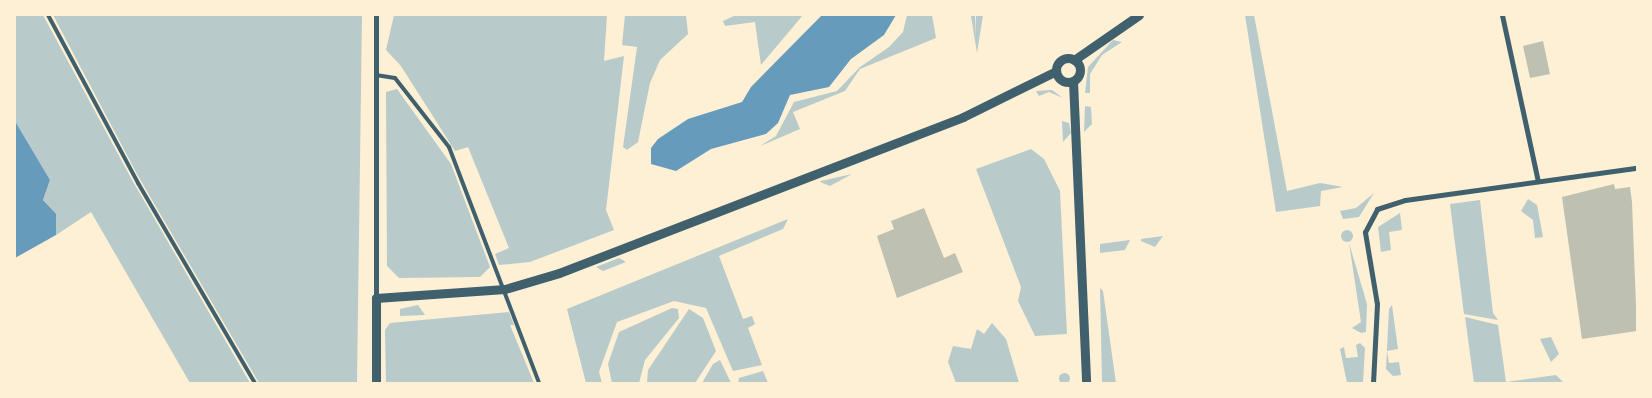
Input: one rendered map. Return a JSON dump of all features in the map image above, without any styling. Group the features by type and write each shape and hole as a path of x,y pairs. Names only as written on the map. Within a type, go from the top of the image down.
{"street":[{"path":"376,15 376,383"},
{"path":"376,298 505,289 585,263 942,126 1056,71 1061,61 1074,60 1139,15"},
{"path":"1502,15 1538,181"},
{"path":"1074,60 1080,70 1074,81 1086,383"},
{"path":"1056,71 1063,81 1074,81"},
{"path":"1374,383 1377,304 1365,238 1373,214 1391,202 1637,168"}],"lane":[{"path":"48,15 138,183 255,383"},
{"path":"376,75 395,78 449,148 505,289 539,383"}],"shaded area":[{"path":"15,15 43,15 132,180 250,383 190,383 91,212 56,235 56,215 43,200 50,180 15,121"},
{"path":"53,15 362,15 357,383 259,383 138,176"},
{"path":"394,15 607,15 604,61 624,56 606,210 614,230 530,262 499,265 495,254 509,248 468,147 455,151 401,66 386,50"},
{"path":"625,15 686,15 688,34 660,60 650,83 638,142 627,150 623,147 637,47 622,45"},
{"path":"736,15 803,15 761,65 755,22 725,26 723,21"},
{"path":"907,15 932,15 936,38 860,69 845,91 793,112 800,129 760,146 776,136 794,102 837,91 860,67 889,47 903,32"},
{"path":"975,15 976,38 976,15 983,15 977,53 971,16"},
{"path":"1245,15 1254,15 1287,191 1320,183 1343,187 1321,191 1320,206 1276,212"},
{"path":"1113,40 1122,42 1102,55 1090,74 1090,93 1085,93 1088,67"},
{"path":"397,89 451,164 490,267 480,277 399,278 387,266 386,92"},
{"path":"1052,90 1063,98 1049,92 1039,96 1036,91"},
{"path":"1085,106 1091,107 1092,124 1084,132"},
{"path":"1062,121 1069,123 1071,133 1063,142"},
{"path":"1031,149 1044,159 1060,191 1067,334 1035,336 1018,301 1021,287 976,169"},
{"path":"852,174 830,186 820,182 821,181"},
{"path":"1374,193 1359,217 1343,219 1340,211 1356,208"},
{"path":"1528,199 1537,205 1543,237 1535,238 1533,220 1521,211"},
{"path":"1480,200 1493,313 1498,320 1464,314 1450,204"},
{"path":"1400,213 1402,230 1389,232 1391,250 1381,252 1378,227"},
{"path":"788,219 783,229 719,256 743,319 752,316 755,324 748,328 762,365 733,371 706,308 674,301 617,322 599,372 602,383 586,383 567,309"},
{"path":"1345,230 1349,230 1353,236 1349,242 1345,242 1341,238 1341,234"},
{"path":"1163,236 1155,247 1141,241 1141,239"},
{"path":"1130,240 1125,250 1100,253 1100,244"},
{"path":"1349,243 1367,304 1366,332 1361,333 1352,328 1361,322"},
{"path":"619,258 626,262 603,271 596,267"},
{"path":"1100,288 1103,291 1116,383 1102,383"},
{"path":"418,305 425,315 400,316 400,309"},
{"path":"1392,305 1398,349 1387,351 1389,363 1399,362 1401,375 1393,376 1386,369 1389,309"},
{"path":"672,308 678,309 679,318 645,360 639,383 612,383 608,364 619,332"},
{"path":"689,309 703,318 716,351 695,383 647,383 648,370"},
{"path":"509,312 514,325 510,325 534,383 386,383 385,330 390,323"},
{"path":"1465,317 1498,325 1506,382 1556,375 1564,383 1474,383"},
{"path":"992,323 1006,339 1019,383 956,383 948,362 953,346 971,349 977,329 984,334"},
{"path":"1551,337 1559,354 1551,362 1540,339"},
{"path":"1360,343 1365,348 1363,383 1347,383 1340,349 1344,347 1346,358 1358,357 1356,345"},
{"path":"720,360 731,383 702,383 713,364"},
{"path":"763,371 768,383 738,383 739,378"},
{"path":"1064,372 1070,378 1064,384 1058,378"}],"water":[{"path":"822,15 896,15 884,35 851,59 829,87 790,95 778,123 766,134 711,149 676,171 651,164 651,148 658,139 688,119 742,102 751,87"},
{"path":"15,121 50,180 43,200 56,214 56,235 15,258"}],"building":[{"path":"1543,41 1550,74 1530,78 1523,46"},
{"path":"1614,184 1615,189 1630,187 1637,331 1582,339 1562,197"},
{"path":"924,208 944,258 955,253 963,272 897,298 877,236 894,229 891,221"}]}
